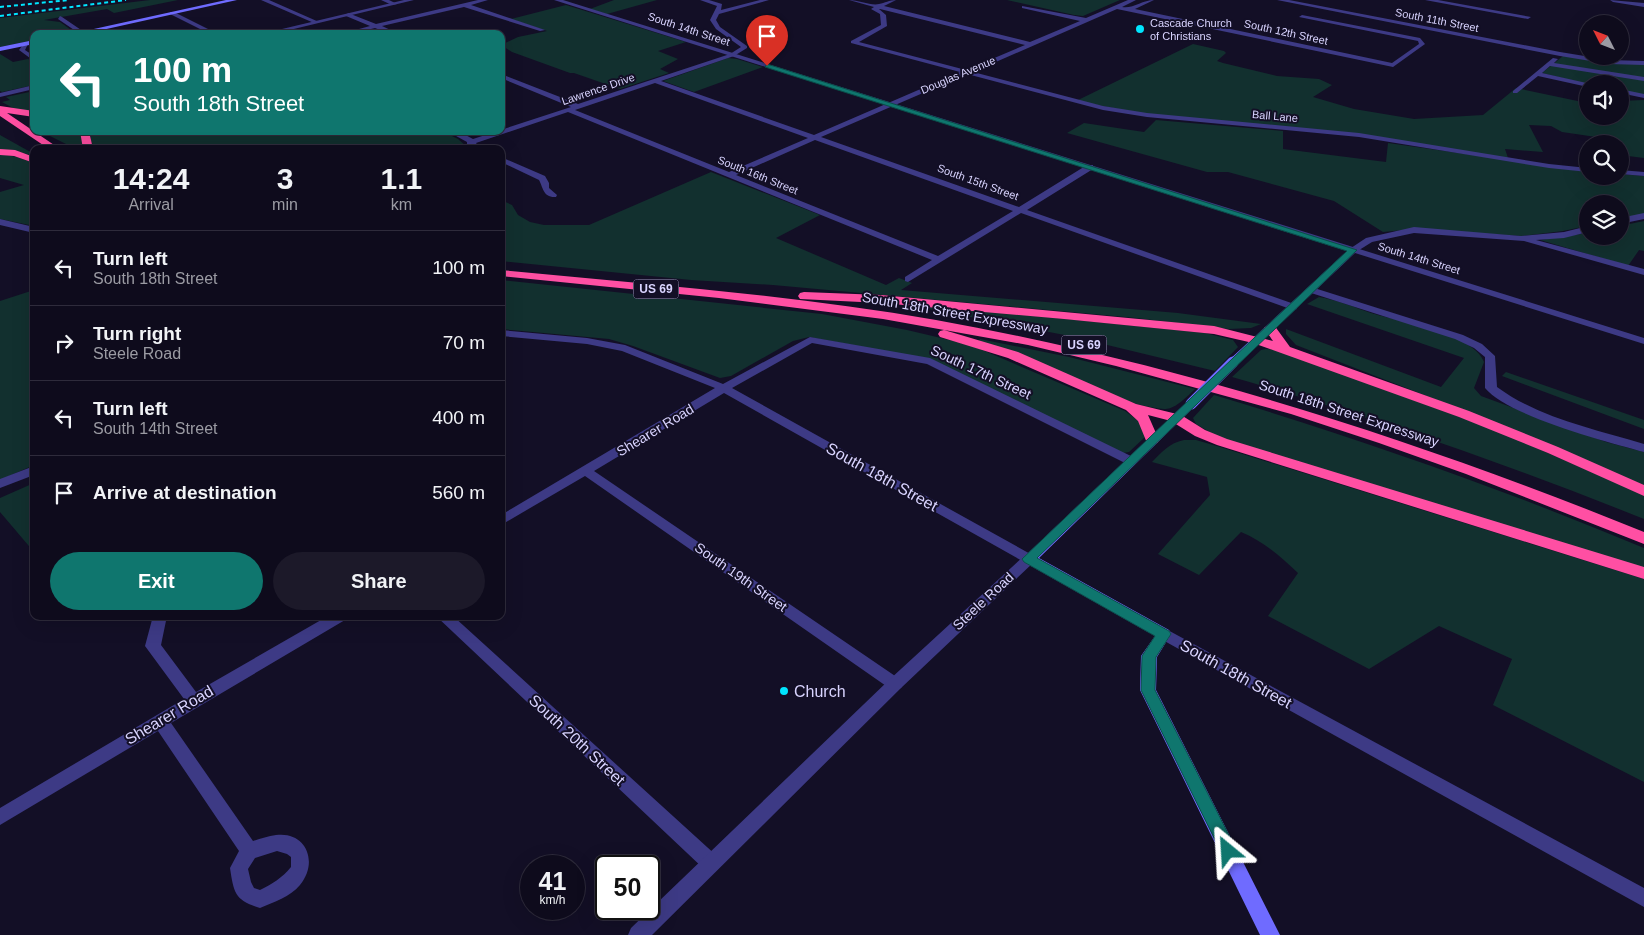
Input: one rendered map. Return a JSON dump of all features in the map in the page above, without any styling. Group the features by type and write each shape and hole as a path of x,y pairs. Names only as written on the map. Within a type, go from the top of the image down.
{"highway":[{"path":"0,111 30,114"},
{"path":"0,111 30,131"},
{"path":"0,124 34,145"},
{"path":"35,135 50,145"},
{"path":"0,152 15,153 30,159"},
{"name":"South 18th Street Expressway","path":"505,267 793,295 894,308 1023,331 1187,371 1286,399 1384,430 1548,489 1644,527"},
{"name":"South 18th Street Expressway","path":"505,273 784,301 933,323 1159,372 1224,390 1378,438 1582,512 1644,538"},
{"path":"793,295 881,299 1214,330 1284,348 1464,414 1552,450 1644,491"},
{"path":"861,313 1013,354 1131,407 1176,418 1200,433 1222,442 1644,573"},
{"path":"1270,328 1284,348"},
{"path":"1131,407 1144,419 1152,440"}],"main road":[{"path":"96,30 234,0"},
{"path":"0,49 30,43"},
{"name":"Steele Road","path":"1029,559 1257,340"},
{"name":"South 18th Street","path":"1029,559 1164,634"},
{"path":"1164,634 1149,656 1148,690 1270,935"}],"street":[{"path":"264,0 316,22"},
{"path":"384,0 394,4"},
{"path":"281,30 411,0"},
{"path":"451,0 542,30"},
{"path":"360,30 484,0"},
{"name":"South 14th Street","path":"557,0 1644,341"},
{"path":"703,0 720,5 713,20 714,23 745,47 732,55"},
{"path":"717,13 766,0"},
{"path":"852,0 1030,44"},
{"path":"876,6 893,0"},
{"name":"Douglas Avenue","path":"728,175 1133,0"},
{"path":"1131,9 1151,0"},
{"name":"South 11th Street","path":"1280,0 1560,54 1610,62 1644,63"},
{"path":"1428,0 1528,17"},
{"path":"1612,0 1644,5"},
{"name":"Ball Lane","path":"876,6 874,8 885,17 884,26 853,42 1071,101 1147,115 1359,135 1579,169"},
{"path":"1024,7 1086,20"},
{"name":"South 12th Street","path":"1116,7 1393,65 1422,44 1420,40 1302,16"},
{"path":"172,13 207,30"},
{"path":"348,15 386,30"},
{"path":"60,18 78,30"},
{"path":"25,44 22,50 30,56"},
{"path":"1515,92 1560,54"},
{"name":"Lawrence Drive","path":"505,131 732,55"},
{"path":"1549,64 1644,79"},
{"path":"1536,74 1579,83"},
{"path":"505,78 578,107"},
{"name":"South 15th Street","path":"655,81 1293,307"},
{"path":"0,95 30,89"},
{"path":"1629,94 1644,96"},
{"name":"South 16th Street","path":"569,110 939,260"},
{"path":"459,135 470,140 470,143 473,145"},
{"name":"Lawrence Drive","path":"470,143 494,135"},
{"path":"505,161 542,178 545,183 545,189 553,195"},
{"path":"908,279 1090,167"},
{"path":"1629,173 1644,174"},
{"path":"1629,219 1644,216"},
{"path":"0,222 30,229"},
{"name":"Steele Road","path":"1257,340 1353,250 1369,240 1414,230 1521,239"},
{"path":"1521,239 1579,231"},
{"path":"1521,239 1644,272"},
{"path":"1311,290 1459,337 1478,346 1490,356 1491,388 1511,403 1544,417 1644,448"},
{"name":"South 18th Street","path":"505,333 587,341 624,348 724,388 1029,559"},
{"name":"Shearer Road","path":"505,519 724,388 810,340"},
{"name":"South 17th Street","path":"810,340 930,361 1131,461"},
{"name":"South 19th Street","path":"586,471 895,684"},
{"path":"0,484 30,472"},
{"name":"Steele Road","path":"638,935 895,684 1029,559"},
{"path":"158,620 153,646 194,701"},
{"name":"Shearer Road","path":"0,817 333,620"},
{"name":"South 20th Street","path":"447,620 711,863"},
{"name":"South 18th Street","path":"1164,634 1644,898"},
{"path":"160,721 250,851"}],"green space":[{"path":"150,0 178,0 114,13 107,9 44,20 60,22 71,30 30,30 30,41 0,47 0,18"},
{"path":"614,0 657,0 607,14 590,9"},
{"path":"1007,0 1120,0 1083,16"},
{"path":"566,5 686,42 658,51 678,59 660,69 669,73 620,89 570,73 512,52 505,48 505,43 518,37 547,31 511,19"},
{"path":"1193,44 1224,51 1226,53 1217,61 1223,63 1277,76 1319,79 1332,85 1313,97 1354,109 1414,119 1483,115 1516,88 1579,101 1579,125 1629,125 1629,101 1644,100 1644,158 1629,156 1629,135 1582,135 1562,132 1551,126 1529,125 1543,152 1505,149 1508,158 1356,134 1150,115 1076,101"},
{"path":"0,54 13,62 30,60 30,86 0,91"},
{"path":"1563,56 1579,58 1579,65 1629,65 1629,63 1644,64 1644,96 1629,93 1629,75 1579,75 1579,82 1542,73"},
{"path":"728,58 763,67 694,92 663,81"},
{"path":"30,92 30,111 13,108 2,102 10,100 6,97"},
{"path":"1156,120 1283,131 1283,149 1386,162 1388,143 1579,170 1579,185 1629,185 1629,175 1644,176 1644,214 1629,217 1629,195 1579,195 1579,228 1563,231 1521,236 1416,229 1383,232 1334,201 1228,172 1207,172 1067,133 1084,123 1144,132"},
{"path":"0,135 30,152 30,155 19,152 0,150"},
{"path":"48,135 81,135 84,145 68,145"},
{"path":"91,135 450,135 465,145 93,145"},
{"path":"0,154 30,162 30,225 0,219 0,192 24,185 0,178"},
{"path":"711,172 820,215 776,238 886,285 899,278 912,283 901,290 1178,313 1261,324 1251,328 1229,329 1136,318 773,285 691,280 505,261 505,202 512,205 518,215 530,222 544,225 589,225"},
{"path":"1644,221 1644,251 1639,250 1628,266 1540,240 1579,234 1579,245 1629,245 1629,224"},
{"path":"505,280 822,314 958,342 980,349 1125,411 1140,422 1145,437 1129,452 1123,453 918,357 809,337 793,341 731,376 720,378 609,339 505,329"},
{"path":"30,291 30,467 0,480 0,301"},
{"path":"1319,297 1434,330 1466,344 1478,352 1484,362 1474,388 1481,396 1606,442 1644,452 1644,487 1437,400 1296,345 1286,334 1286,329 1441,387 1464,358 1307,304"},
{"path":"918,304 1205,333 1233,340 1238,347 1215,371 1070,336 918,307"},
{"path":"980,339 1069,357 1195,389 1174,407 1163,409 1136,404 979,341"},
{"path":"1261,350 1276,350 1498,431 1644,495 1644,519 1440,443 1336,408 1232,377"},
{"path":"1506,372 1644,420 1644,429 1502,376"},
{"path":"1214,395 1323,429 1431,466 1591,526 1644,548 1644,568 1218,437 1196,424 1193,418"},
{"path":"1184,440 1196,440 1220,447 1644,579 1644,782 1493,705 1512,659 1439,626 1369,669 1268,616 1298,573 1257,540 1241,532 1199,575 1158,554 1210,495 1207,477 1152,462 1170,446"},
{"path":"30,485 30,547 0,512 0,498"}],"railway":[{"path":"0,7 69,0"},
{"path":"0,16 126,0"}],"place":[{"name":"Cascade Church of Christians","path":"1140,29"},
{"name":"Church","path":"784,691"}],"route":[{"path":"767,66 1353,250 1029,559 1164,634 1149,656 1148,690 1228,851"}]}
